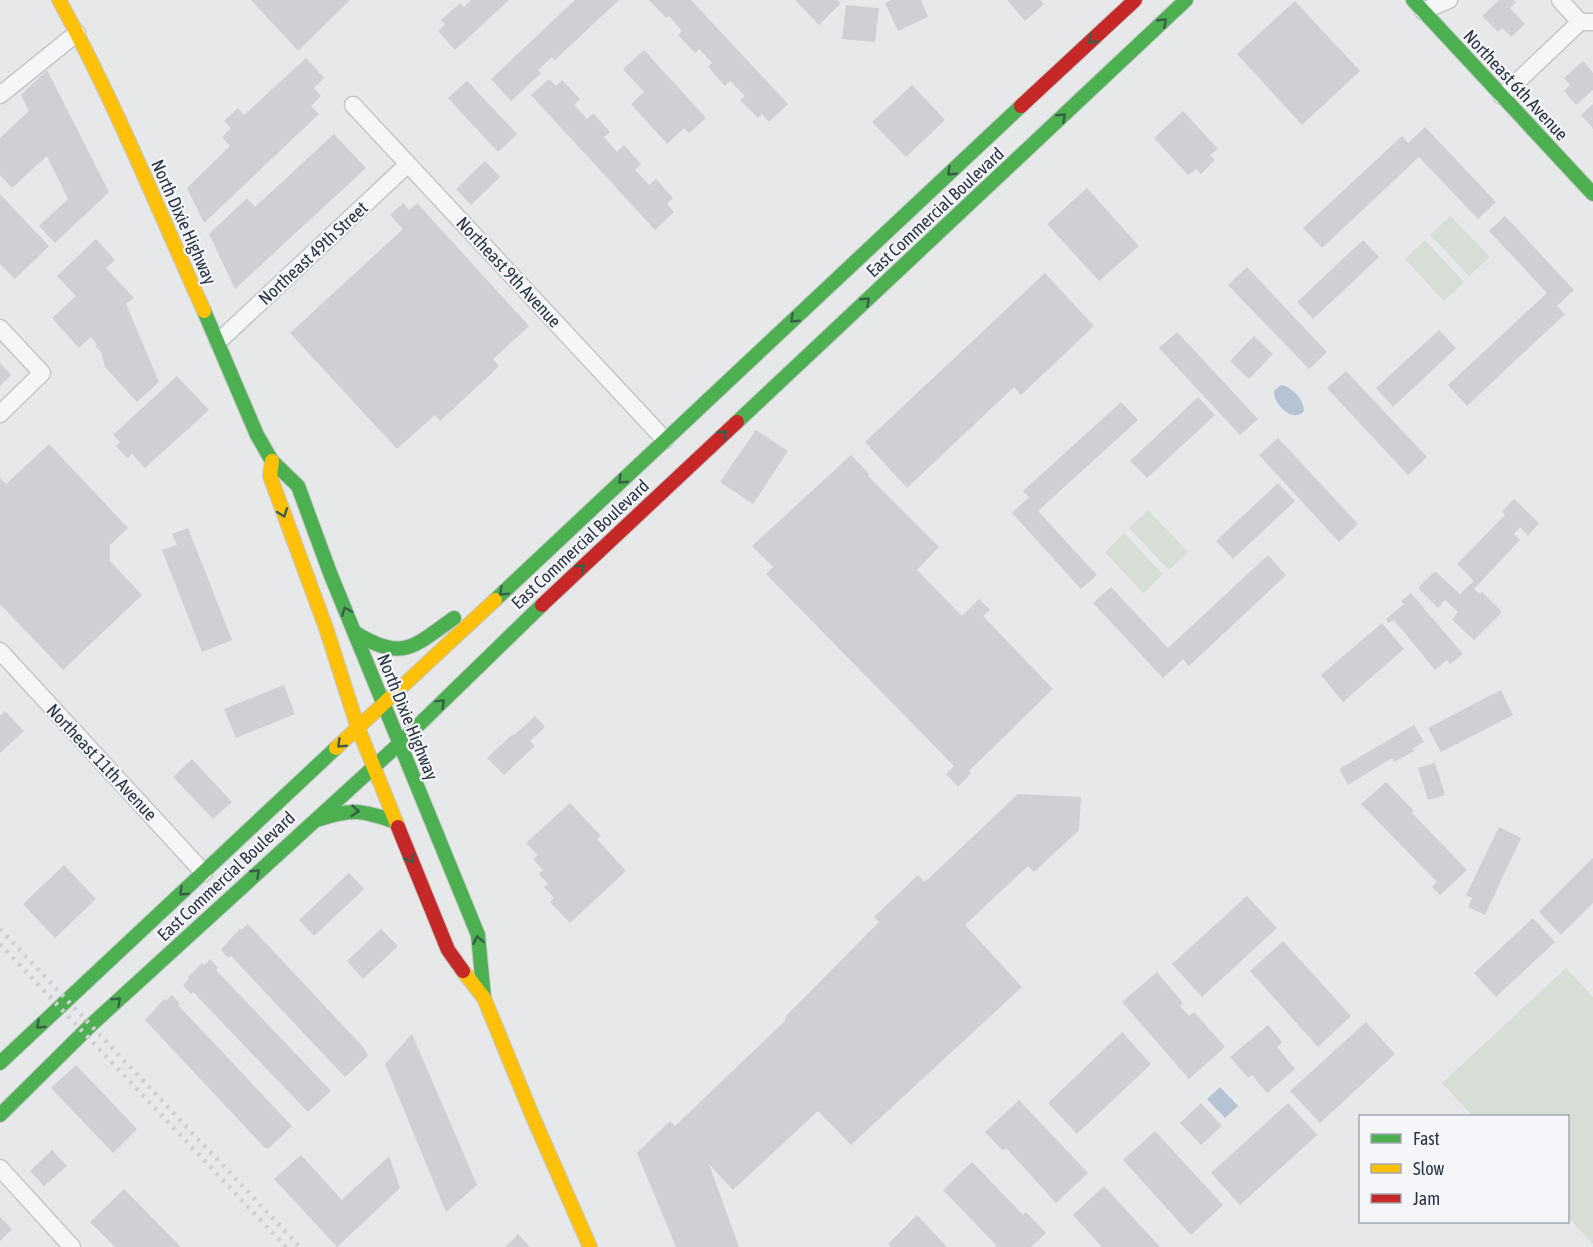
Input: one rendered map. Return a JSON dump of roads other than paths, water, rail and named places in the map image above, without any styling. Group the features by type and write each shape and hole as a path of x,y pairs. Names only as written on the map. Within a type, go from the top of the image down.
{"main road":[{"name":"North Dixie Highway","path":"59,0 77,33 218,342 257,435 272,461 298,486 330,573 478,935 484,998"},
{"name":"East Commercial Boulevard","path":"0,1063 1135,0"},
{"name":"East Commercial Boulevard","path":"0,1115 91,1026 399,744 486,657 1186,0"},
{"name":"Northeast 6th Avenue","path":"1421,4 1593,194"},
{"path":"955,188 962,178 1050,96 1066,64"},
{"path":"921,218 922,200"},
{"path":"947,225 948,202"},
{"path":"812,352 818,327"},
{"path":"700,425 760,368 768,351 767,344"},
{"path":"661,463 665,453 665,440"},
{"path":"682,473 682,460 687,449"},
{"name":"North Dixie Highway","path":"272,461 270,476 326,628 358,728 447,950 484,998 590,1247"},
{"path":"618,534 616,522 619,515"},
{"path":"354,632 373,645 393,650 407,649 424,641 458,616 479,615"},
{"path":"313,821 343,810 362,810 396,822"}],"street":[{"path":"1421,4 1449,0"},
{"path":"1502,96 1587,22 1560,0"},
{"path":"0,94 77,33"},
{"name":"Northeast 9th Avenue","path":"353,105 665,440"},
{"name":"Northeast 49th Street","path":"218,342 408,164"},
{"path":"0,328 42,373 0,414"},
{"name":"Northeast 11th Avenue","path":"0,651 204,873"},
{"path":"0,1168 72,1247"}],"water":[{"path":"1281,385 1297,394 1304,411 1295,415 1284,411 1274,391"},
{"path":"1220,1087 1238,1106 1225,1118 1207,1099"}],"railway":[{"path":"0,929 300,1247"},
{"path":"0,944 286,1247"}]}
